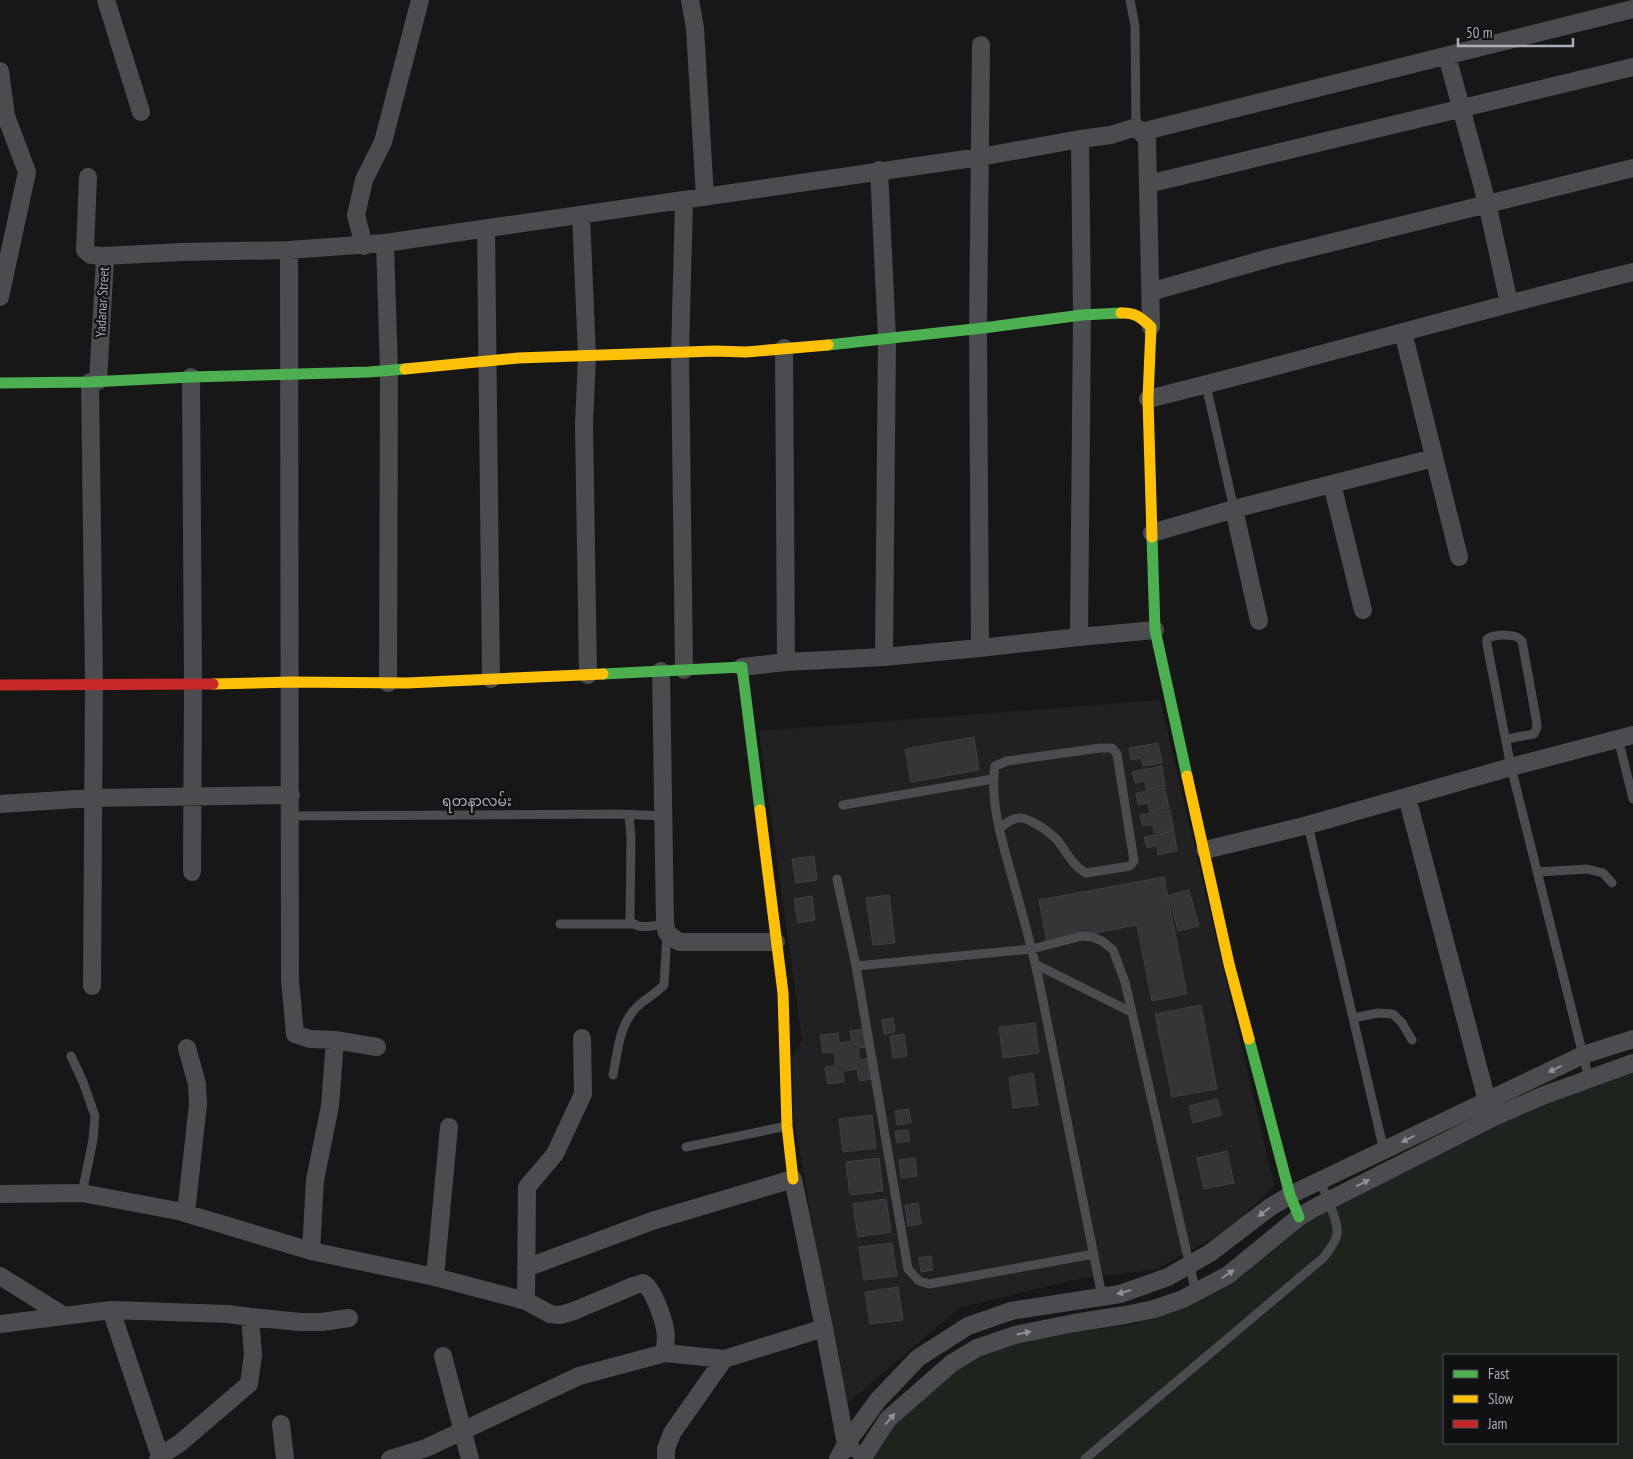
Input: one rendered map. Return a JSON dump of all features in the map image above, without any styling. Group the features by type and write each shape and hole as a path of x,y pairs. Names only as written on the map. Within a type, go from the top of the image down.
{"street":[{"path":"106,0 141,112"},
{"path":"364,246 356,215 364,180 383,142 420,0"},
{"path":"690,0 695,28 705,197"},
{"path":"103,256 364,246 879,170 980,157 1139,130 1633,9"},
{"path":"980,648 978,328 981,44"},
{"path":"1447,56 1487,203 1509,303"},
{"path":"1148,184 1633,68"},
{"path":"0,70 6,116 27,172 0,297"},
{"path":"1139,130 1147,139 1150,292 1148,399 1155,630 1229,964 1290,1196 1298,1217"},
{"path":"1079,637 1082,315 1080,139"},
{"path":"1150,292 1269,258 1633,168"},
{"path":"879,170 887,338 884,657"},
{"name":"Yadanar Street","path":"88,177 85,250 91,255 103,256 104,259 94,382 92,986"},
{"path":"684,200 680,354 684,670"},
{"path":"580,215 587,356 584,424 588,675"},
{"path":"486,228 491,679"},
{"path":"385,243 389,370 388,683"},
{"path":"289,250 290,980 295,1034 310,1040 335,1040 377,1047"},
{"path":"1148,399 1633,272"},
{"path":"0,383 94,382 389,370 518,358 680,354 715,351 746,352 839,344 1082,315 1130,312 1140,317 1150,327"},
{"path":"1403,332 1459,557"},
{"path":"784,348 786,662"},
{"path":"191,377 192,872"},
{"path":"1152,532 1434,458"},
{"path":"1332,484 1364,610"},
{"path":"1234,509 1259,621"},
{"path":"0,685 388,683 588,675 884,657 1155,630"},
{"path":"742,667 783,993 787,1126 793,1179 824,1328 842,1452"},
{"path":"661,671 666,929 680,942 776,942"},
{"path":"1205,850 1308,826 1626,736"},
{"path":"0,804 93,798 291,795"},
{"path":"1407,797 1491,1109"},
{"path":"526,1301 527,1187 555,1154 583,1094 582,1038"},
{"path":"842,1452 863,1458 888,1419 952,1363 977,1348 1015,1335 1074,1322 1154,1309 1196,1293 1228,1275 1298,1217 1583,1056 1633,1039"},
{"path":"310,1251 315,1180 330,1106 335,1040"},
{"path":"186,1213 198,1104 196,1084 187,1048"},
{"path":"842,1452 878,1400 918,1358 968,1326 1011,1311 1120,1294 1168,1277 1210,1253 1269,1208 1320,1181 1384,1151 1491,1109 1542,1096 1633,1064"},
{"path":"435,1277 449,1126"},
{"path":"526,1268 652,1222 793,1179"},
{"path":"0,1194 82,1193 186,1213 310,1251 435,1277 526,1301 550,1314 560,1315 574,1312 633,1286 643,1284 646,1285 658,1307 666,1331 665,1353"},
{"path":"0,1276 64,1316"},
{"path":"111,1310 159,1457 183,1451 249,1384 253,1355 250,1317"},
{"path":"0,1324 111,1310 228,1314 314,1322 349,1318"},
{"path":"390,1459 426,1448 579,1376 665,1353 724,1359 824,1328"},
{"path":"442,1356 470,1459"},
{"path":"666,1459 666,1450 672,1433 724,1359"},
{"path":"281,1424 285,1459"}],"lane":[{"path":"1130,0 1135,26 1139,130"},
{"path":"1206,385 1234,509"},
{"path":"1506,739 1534,734 1537,727 1536,718 1522,641 1515,636 1492,636 1487,640 1487,645 1511,767 1589,1079"},
{"path":"1626,736 1633,799"},
{"path":"999,829 1009,820 1020,818 1036,824 1056,840 1074,864 1086,873 1130,866 1134,861 1117,754 1112,748 1100,748 1007,761 996,766 993,779 999,829 1036,964 1102,1296"},
{"path":"843,805 993,779"},
{"name":"ရတနာလမ်း","path":"290,816 619,814 663,816"},
{"path":"629,815 631,838 630,920 633,924"},
{"path":"1308,826 1384,1151"},
{"path":"1537,872 1587,868 1603,873 1612,884"},
{"path":"837,879 856,966 908,1269 919,1281 928,1284 1094,1254"},
{"path":"560,924 633,924 666,929 664,985 638,1006 623,1026 613,1075"},
{"path":"856,966 1032,949 1082,936 1092,936 1113,950 1125,982 1196,1293"},
{"path":"1036,964 1131,1012"},
{"path":"1353,1018 1378,1013 1393,1014 1402,1023 1412,1040"},
{"path":"72,1056 95,1116 93,1140 82,1193"},
{"path":"686,1147 787,1126"},
{"path":"1085,1459 1323,1258 1337,1233 1335,1221 1320,1181"}],"shaded area":[{"path":"1160,700 1274,1185 1231,1228 1157,1269 1073,1280 959,1308 843,1407 794,1117 792,1058 802,1040 759,731"},
{"path":"1633,1070 1633,1459 866,1459 936,1371 993,1343 1137,1324 1212,1280 1278,1232 1547,1100"}],"building":[{"path":"974,737 979,770 911,782 905,749"},
{"path":"1158,743 1162,763 1143,766 1141,758 1131,760 1129,748"},
{"path":"1162,766 1165,786 1146,790 1145,781 1135,783 1132,772"},
{"path":"1165,788 1169,808 1150,812 1148,803 1138,805 1136,793"},
{"path":"1170,810 1174,830 1154,833 1153,825 1143,826 1140,815"},
{"path":"1174,831 1177,851 1158,855 1157,846 1147,848 1144,837"},
{"path":"814,856 817,880 796,883 792,859"},
{"path":"1164,877 1187,994 1152,1001 1137,925 1047,942 1039,900"},
{"path":"1189,890 1199,926 1178,931 1169,895"},
{"path":"889,895 895,943 873,945 866,898"},
{"path":"812,896 815,920 798,923 794,899"},
{"path":"1201,1005 1217,1089 1172,1097 1155,1014"},
{"path":"893,1018 895,1032 884,1034 882,1020"},
{"path":"1035,1023 1039,1053 1003,1058 999,1027"},
{"path":"865,1029 868,1047 858,1048 860,1060 869,1058 872,1079 859,1081 857,1069 843,1071 844,1082 828,1084 825,1067 836,1065 834,1052 823,1053 820,1035 838,1033 839,1043 852,1041 850,1031"},
{"path":"904,1034 907,1056 893,1058 890,1036"},
{"path":"1033,1073 1038,1105 1013,1108 1009,1077"},
{"path":"1217,1099 1222,1115 1193,1123 1189,1106"},
{"path":"909,1109 911,1123 897,1125 895,1111"},
{"path":"872,1115 876,1148 843,1152 839,1119"},
{"path":"908,1130 910,1141 897,1143 895,1131"},
{"path":"1227,1151 1234,1183 1204,1189 1197,1158"},
{"path":"879,1158 883,1191 850,1195 846,1162"},
{"path":"915,1158 917,1176 901,1178 899,1160"},
{"path":"886,1199 891,1232 858,1237 853,1204"},
{"path":"918,1203 921,1224 908,1226 905,1205"},
{"path":"892,1243 897,1276 864,1280 859,1247"},
{"path":"931,1256 933,1270 921,1272 919,1258"},
{"path":"898,1287 903,1320 870,1324 865,1292"}],"traffic: fast":[{"path":"828,345 1082,315 1121,313"},
{"path":"0,383 90,382 369,372 405,369"},
{"path":"1152,537 1155,630 1187,776"},
{"path":"603,674 742,667 760,810"},
{"path":"1249,1039 1290,1195 1299,1217"}],"traffic: slow":[{"path":"1121,313 1141,318 1151,327 1148,399 1152,537"},
{"path":"405,369 518,358 715,351 746,352 828,345"},
{"path":"213,684 291,682 407,683 603,674"},
{"path":"1187,776 1229,964 1249,1039"},
{"path":"760,810 783,993 787,1126 793,1179"}],"traffic: jam":[{"path":"0,685 213,684"}]}
